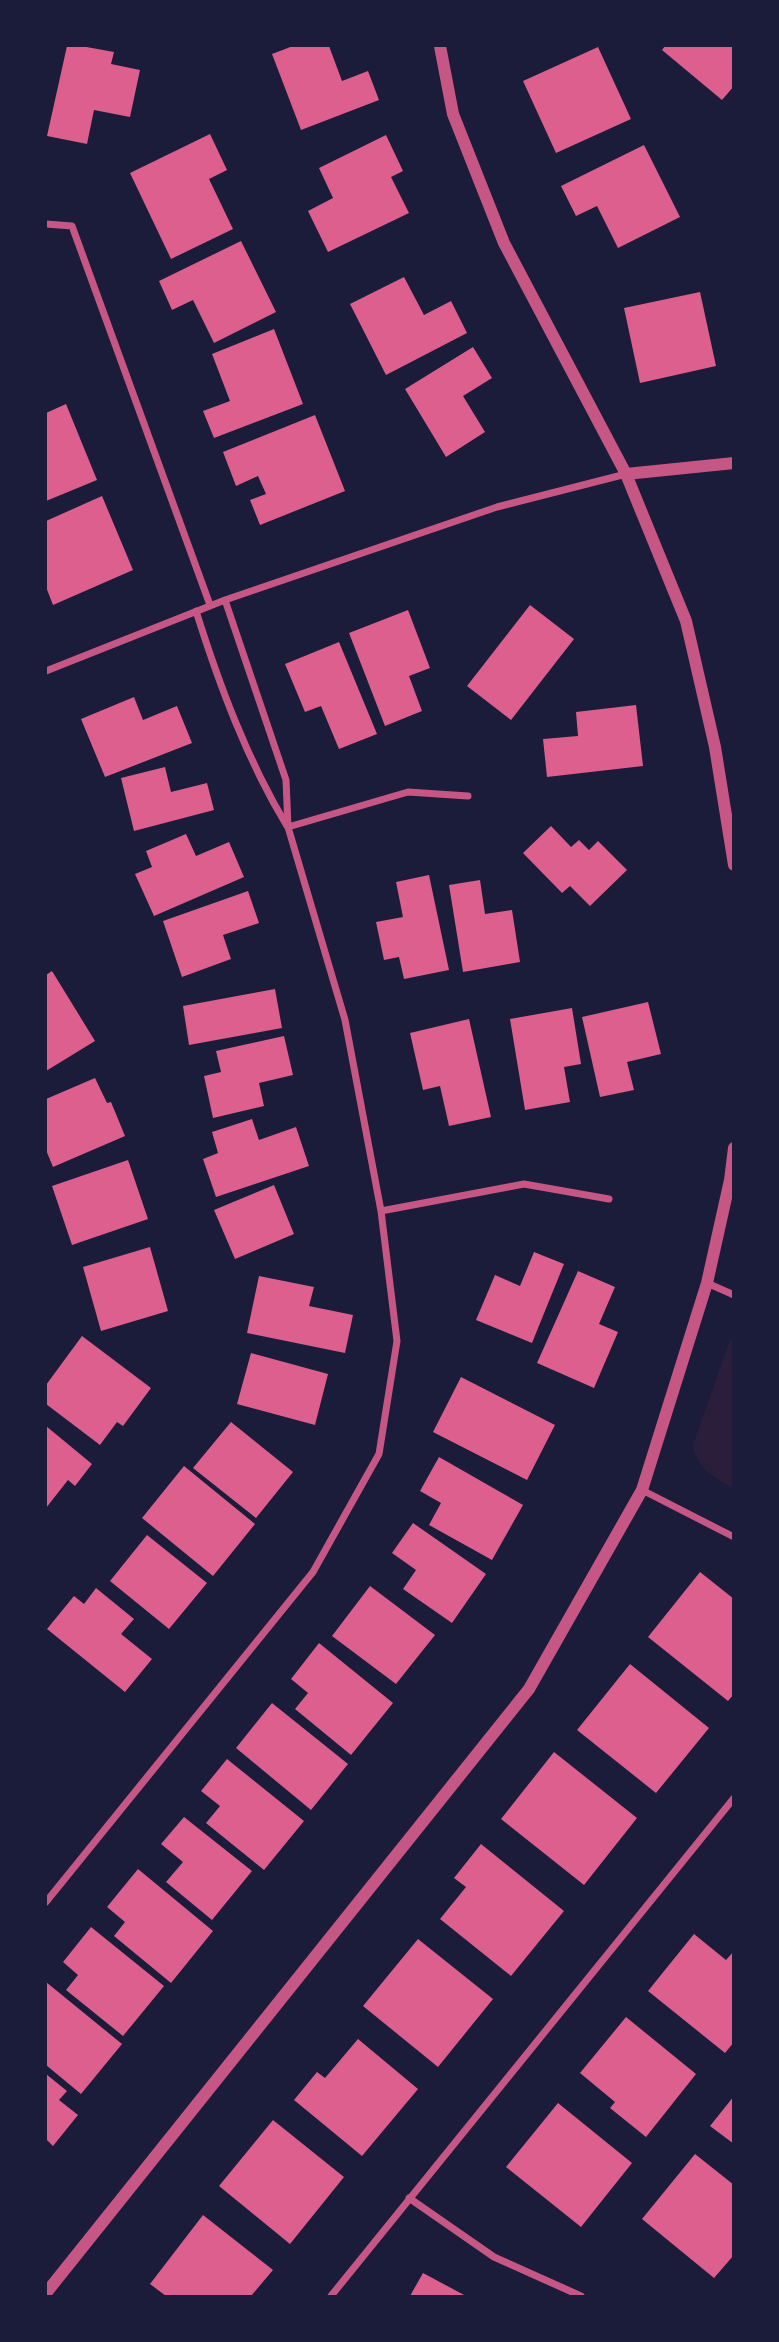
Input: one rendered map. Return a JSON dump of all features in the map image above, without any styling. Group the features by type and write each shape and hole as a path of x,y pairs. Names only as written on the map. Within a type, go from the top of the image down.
{"street":[{"path":"440,46 453,114 504,243 626,474 686,621 715,747 733,865"},
{"path":"46,224 72,226 210,605"},
{"path":"46,671 210,605 497,507 626,474 733,463"},
{"path":"46,1902 313,1572 379,1454 397,1341 381,1210 345,1020 288,827 286,780 225,600"},
{"path":"196,611 208,648 264,787 288,827"},
{"path":"288,827 408,792 468,796"},
{"path":"46,2293 529,1689 642,1490 707,1283 730,1180 733,1148"},
{"path":"381,1210 524,1184 609,1199"},
{"path":"707,1283 733,1295"},
{"path":"642,1490 733,1537"},
{"path":"331,2297 733,1798"},
{"path":"409,2198 494,2257 581,2297"}],"shaded area":[{"path":"733,1337 733,1488 702,1466 693,1445"}],"building":[{"path":"67,46 114,52 111,64 140,70 130,117 94,110 87,144 47,136"},
{"path":"293,46 329,46 342,81 368,71 379,100 301,130 272,54"},
{"path":"665,46 734,46 734,86 722,100 662,50"},
{"path":"598,47 631,119 556,153 523,81"},
{"path":"210,134 227,170 209,179 233,229 171,259 130,173"},
{"path":"386,135 403,171 391,177 409,213 328,252 308,211 333,198 319,168"},
{"path":"644,145 680,217 618,248 597,206 576,216 561,186"},
{"path":"241,241 276,312 214,343 193,300 172,310 159,281"},
{"path":"404,277 424,315 451,301 467,333 386,375 350,304"},
{"path":"700,292 716,366 640,383 624,308"},
{"path":"274,329 303,404 214,438 203,411 230,401 212,354"},
{"path":"473,347 492,378 463,396 485,432 446,457 405,389"},
{"path":"66,404 97,480 46,501 46,413"},
{"path":"315,415 345,491 260,525 250,500 266,494 258,476 236,486 223,452"},
{"path":"102,496 133,570 53,605 46,587 46,521"},
{"path":"530,605 574,639 511,720 467,686"},
{"path":"408,610 430,668 409,676 422,711 385,726 349,633"},
{"path":"339,642 377,734 339,749 321,706 305,712 285,664"},
{"path":"134,697 143,720 177,706 192,743 105,777 81,719"},
{"path":"636,705 643,766 547,777 543,739 578,736 576,712"},
{"path":"165,767 171,792 207,783 214,810 134,831 121,778"},
{"path":"551,826 571,847 579,840 589,850 598,841 627,870 590,906 570,886 562,893 523,853"},
{"path":"186,834 196,856 229,842 244,877 154,916 135,874 152,867 146,851"},
{"path":"429,875 449,970 404,979 399,957 384,960 376,922 403,917 396,882"},
{"path":"480,880 485,914 512,910 520,962 463,972 449,885"},
{"path":"248,891 259,923 223,935 231,959 182,977 163,921"},
{"path":"52,971 95,1041 46,1071 46,975"},
{"path":"275,989 282,1028 189,1045 183,1006"},
{"path":"648,1002 661,1054 627,1062 634,1090 600,1097 582,1017"},
{"path":"572,1008 581,1064 564,1067 570,1102 525,1110 510,1019"},
{"path":"469,1019 491,1117 449,1126 440,1086 423,1090 410,1033"},
{"path":"284,1036 293,1075 259,1083 264,1106 213,1118 204,1076 221,1072 216,1051"},
{"path":"95,1078 107,1103 111,1102 125,1136 53,1167 46,1150 46,1099"},
{"path":"252,1119 259,1140 296,1127 309,1166 216,1197 203,1159 218,1153 212,1132"},
{"path":"128,1160 148,1219 72,1245 52,1186"},
{"path":"274,1185 294,1234 235,1259 214,1210"},
{"path":"150,1247 168,1311 101,1331 83,1267"},
{"path":"534,1252 564,1264 532,1343 476,1320 495,1275 520,1286"},
{"path":"578,1271 615,1287 599,1324 618,1332 594,1388 537,1363"},
{"path":"259,1276 314,1287 309,1306 353,1315 345,1353 247,1333"},
{"path":"82,1336 151,1388 123,1426 117,1422 100,1445 46,1404 46,1385"},
{"path":"251,1353 328,1374 315,1425 237,1404"},
{"path":"461,1377 555,1425 527,1480 433,1432"},
{"path":"231,1422 293,1472 256,1518 193,1468"},
{"path":"46,1426 92,1464 75,1486 68,1480 46,1508"},
{"path":"439,1457 523,1505 492,1560 429,1525 441,1503 420,1491"},
{"path":"184,1466 255,1524 213,1576 142,1518"},
{"path":"413,1523 486,1574 452,1623 403,1589 416,1570 392,1553"},
{"path":"147,1535 207,1583 169,1629 110,1581"},
{"path":"700,1572 734,1599 734,1694 728,1701 648,1637"},
{"path":"370,1586 435,1635 396,1684 332,1636"},
{"path":"96,1588 134,1619 121,1634 152,1659 125,1692 47,1629 74,1596 84,1604"},
{"path":"319,1643 393,1703 351,1755 295,1709 308,1693 291,1679"},
{"path":"630,1664 709,1728 656,1793 577,1730"},
{"path":"272,1703 348,1764 311,1810 236,1748"},
{"path":"554,1752 637,1818 584,1885 501,1819"},
{"path":"227,1759 304,1821 264,1870 206,1823 220,1806 201,1791"},
{"path":"184,1817 252,1871 212,1920 166,1882 183,1862 161,1844"},
{"path":"481,1844 564,1911 511,1976 440,1919 466,1887 454,1878"},
{"path":"138,1869 213,1931 171,1983 114,1936 125,1922 107,1907"},
{"path":"91,1927 164,1986 123,2036 66,1990 78,1975 63,1962"},
{"path":"694,1934 726,1960 734,1951 734,2042 725,2053 648,1991"},
{"path":"418,1939 493,1999 438,2067 363,2006"},
{"path":"46,1982 122,2044 81,2094 46,2065"},
{"path":"626,2017 696,2074 646,2137 610,2108 615,2102 580,2073"},
{"path":"358,2039 418,2089 362,2156 294,2100 317,2072 325,2078"},
{"path":"46,2074 67,2091 59,2100 78,2115 53,2146 46,2139"},
{"path":"734,2096 734,2144 710,2126"},
{"path":"558,2103 632,2163 581,2227 506,2167"},
{"path":"273,2120 344,2177 290,2244 219,2186"},
{"path":"695,2154 734,2185 734,2255 714,2278 642,2219"},
{"path":"203,2215 273,2270 251,2296 166,2296 150,2284"},
{"path":"423,2273 466,2296 410,2296"}]}
